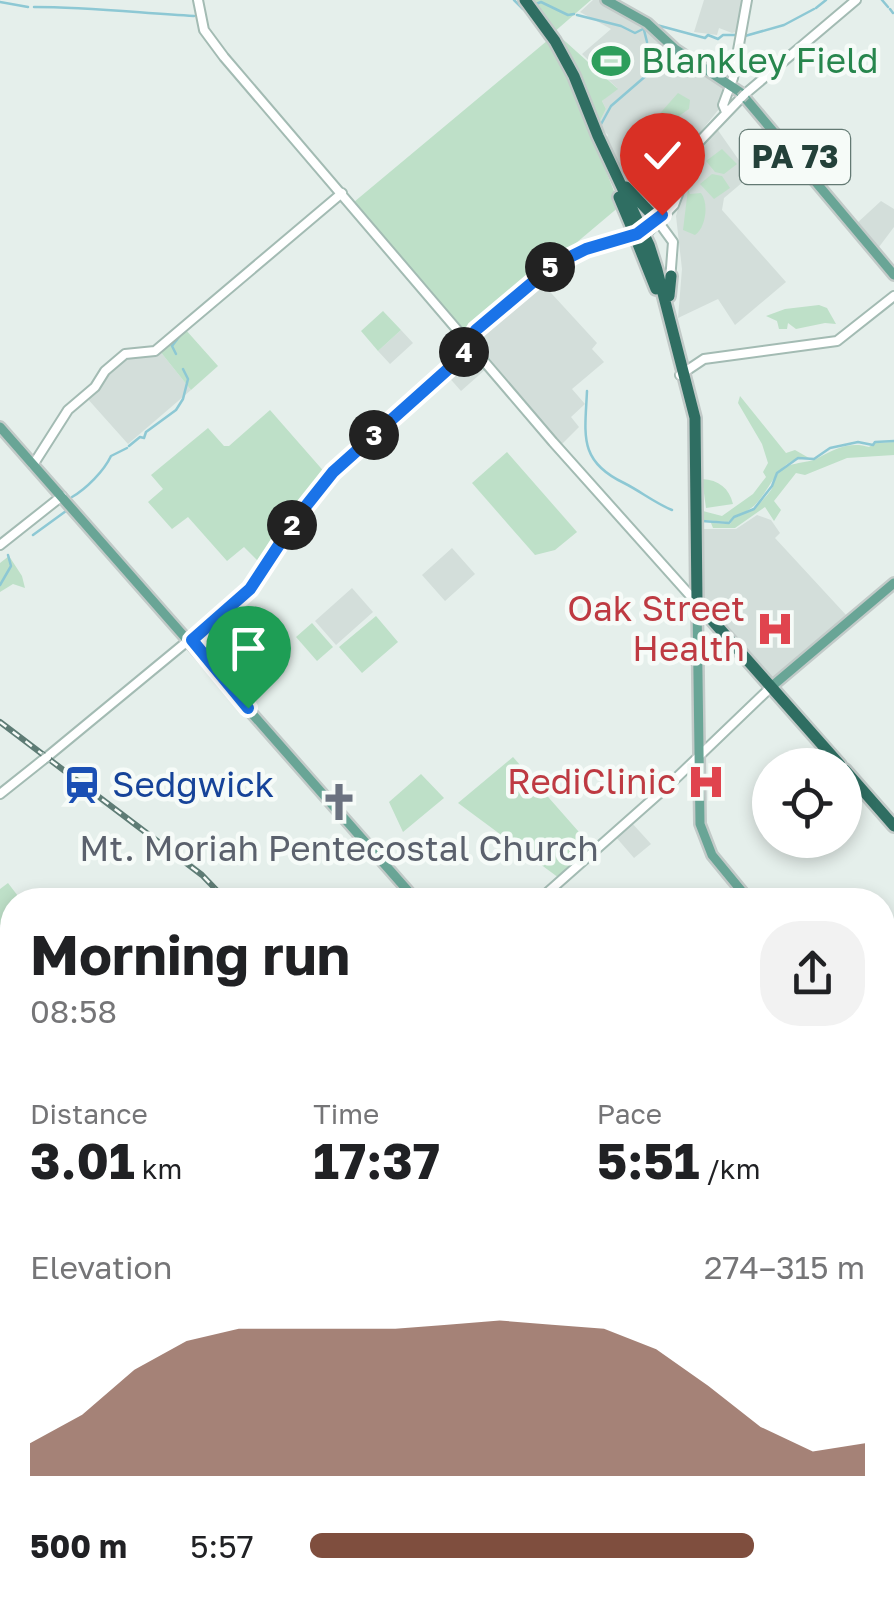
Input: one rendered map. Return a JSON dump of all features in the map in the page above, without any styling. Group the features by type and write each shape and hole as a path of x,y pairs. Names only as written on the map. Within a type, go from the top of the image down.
{"highway":[{"path":"523,0 574,76 649,245 674,329 695,418 700,611 824,748"},
{"path":"550,37 649,252 674,329"},
{"path":"588,121 641,232"},
{"path":"608,159 624,184 674,329"},
{"path":"641,232 654,213 667,209"},
{"path":"671,276 674,329"},
{"path":"862,790 894,826"}],"main road":[{"path":"198,0 202,24 210,38 700,611 698,756 702,834 714,857 743,888"},
{"name":"PA 73","path":"606,0 646,23 675,49 747,100 894,275"},
{"path":"725,111 746,0"},
{"path":"667,209 686,162 725,111 856,0"},
{"path":"0,794 250,589 330,475 460,359 471,341 552,266 586,249 641,232 676,200 686,162"},
{"path":"34,464 68,410 95,387 104,371 124,354 156,351 342,193"},
{"path":"641,232 672,242 671,276"},
{"path":"682,374 704,359 837,341 894,296"},
{"path":"0,425 405,888"},
{"path":"0,545 58,493"},
{"path":"552,888 771,687 894,583"}],"shaded area":[{"path":"593,0 605,0 629,13 728,86 719,109 689,146 670,198 661,211 652,211 628,184 605,141 608,135 598,125 606,109 602,101 617,88 582,54 611,29 580,12"},
{"path":"704,0 744,0 739,31 732,33 719,28 717,35 694,32"},
{"path":"715,126 750,176 724,198 722,210 786,282 735,325 718,299 678,318 682,269 676,216 695,150"},
{"path":"881,201 894,209 894,227 876,251 856,224"},
{"path":"541,282 597,343 592,349 604,362 572,389 585,404 571,417 579,427 561,445 475,341"},
{"path":"401,330 413,343 390,364 378,351"},
{"path":"159,350 191,390 128,444 86,397 105,373 126,356"},
{"path":"473,351 487,368 461,391 446,374"},
{"path":"757,515 771,520 780,533 775,538 847,616 772,680 702,602 700,529 736,529"},
{"path":"452,548 475,574 445,601 422,575"},
{"path":"352,588 373,612 336,645 315,621"},
{"path":"631,822 651,844 634,858 615,836"}],"green space":[{"path":"530,0 591,0 553,33"},
{"path":"556,33 618,89 602,101 606,109 598,125"},
{"path":"548,40 571,84 620,206 468,334 354,202"},
{"name":"Blankley Field","path":"600,48 624,50 625,62 615,73 598,62"},
{"path":"678,93 690,100 689,109 669,121 655,119"},
{"path":"722,149 737,164 724,174 715,172 706,161"},
{"path":"658,172 674,177 665,204 649,198"},
{"path":"712,174 722,176 730,188 714,199 700,184"},
{"path":"688,189 690,194 701,193 706,209 695,235 683,230"},
{"path":"819,305 827,308 836,324 796,329 788,323 787,329 779,329 777,321 766,316 785,309"},
{"path":"383,311 401,330 378,351 361,331"},
{"path":"185,329 218,366 191,390 159,350"},
{"path":"740,396 786,453 795,450 809,458 783,467 755,505 728,522 704,520 699,510 722,516 753,494 766,477 763,472 768,463 762,444 738,403"},
{"path":"270,410 327,475 263,566 244,547 227,561 188,517 172,529 148,502 163,489 151,475 208,428 224,446 229,446"},
{"path":"894,442 894,455 847,458 805,475 796,473 774,501 781,510 774,521 765,507 735,528 713,528 711,523 730,524 763,499 785,467 842,447"},
{"path":"507,452 577,532 555,550 535,555 472,483"},
{"path":"702,479 722,486 733,504 706,508"},
{"path":"9,556 25,588 13,584 0,592 0,563"},
{"path":"376,616 398,642 362,673 339,647"},
{"path":"312,623 333,647 317,661 296,637"},
{"path":"513,757 593,848 559,878 458,803"},
{"path":"421,774 444,798 403,832 389,802"}],"waterway":[{"path":"514,0 523,9"},
{"path":"816,8 826,0"},
{"path":"882,0 888,7"},
{"path":"0,2 28,7"},
{"path":"536,4 541,2 574,14"},
{"path":"34,7 194,16"},
{"path":"745,36 784,25 814,9"},
{"path":"890,9 893,13"},
{"path":"577,15 635,33 649,26"},
{"path":"653,24 705,38 738,35"},
{"path":"644,30 647,42"},
{"path":"600,126 611,106 648,74 648,46"},
{"path":"176,354 172,346 182,333"},
{"path":"129,446 176,410 188,379 183,369"},
{"path":"587,391 587,445 599,466 672,510"},
{"path":"702,521 729,523 754,509 777,473 798,458 814,459 830,448 858,442 873,445 894,441"},
{"path":"72,497 94,479 111,456 127,448"},
{"path":"33,535 66,511"},
{"path":"0,585 11,566 8,555"}],"railway":[{"path":"0,722 214,888"}],"place":[{"name":"Blankley Field","path":"611,61"},
{"name":"Oak Street Health","path":"775,629"},
{"name":"RediClinic","path":"706,782"},
{"name":"Sedgwick","path":"82,785"},
{"name":"Mt. Moriah Pentecostal Church","path":"339,802"}],"route":[{"path":"248,708 190,642 250,589 298,516 333,472 456,362 476,330 568,256 628,238 662,215"}]}
